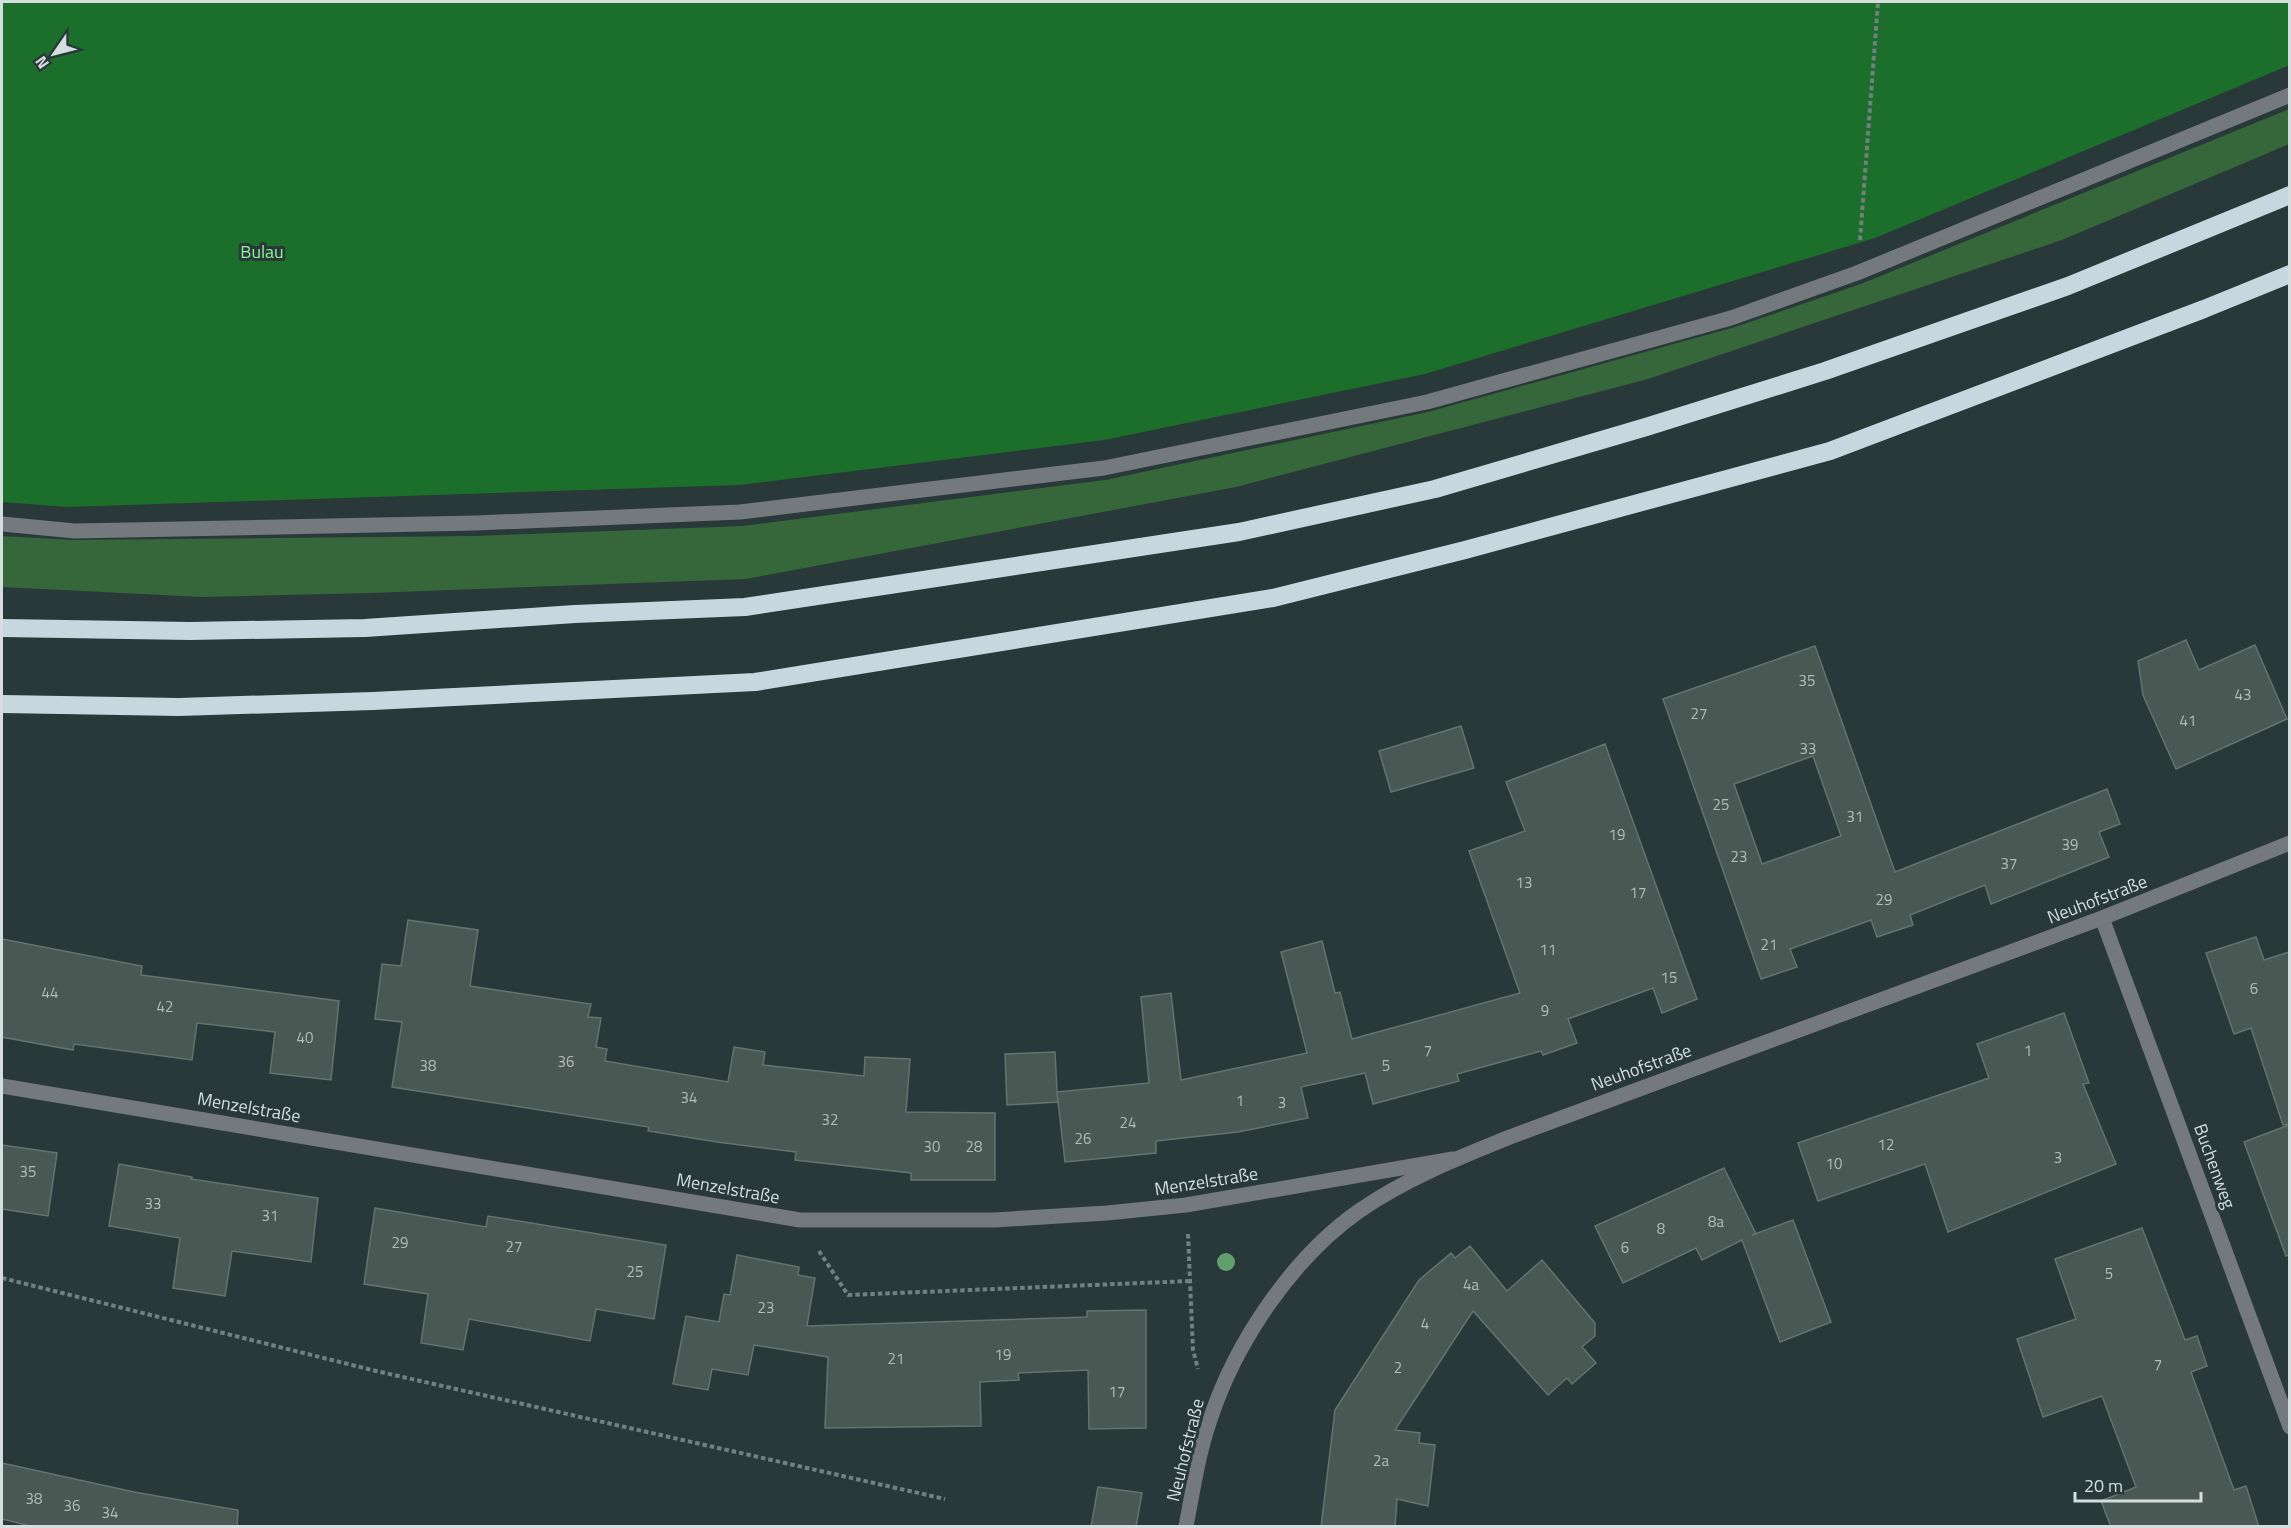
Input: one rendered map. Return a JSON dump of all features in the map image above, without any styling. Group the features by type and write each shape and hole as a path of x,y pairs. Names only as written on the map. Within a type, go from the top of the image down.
{"highway":[{"path":"2,628 190,631 365,627 745,607 1239,532 1435,489 1825,371 2068,286 2289,195"},
{"path":"2,704 213,706 374,701 755,682 1273,598 1465,550 1830,451 2204,309 2289,274"}],"street":[{"path":"2,524 86,531 476,523 729,512 1104,468 1427,402 1731,318 1857,273 2289,94"},
{"name":"Neuhofstraße","path":"1186,1527 1200,1452 1232,1363 1276,1296 1300,1266 1358,1212 1406,1183 1453,1159 2102,918 2289,843"},
{"name":"Buchenweg","path":"2102,918 2289,1427"},
{"name":"Menzelstraße","path":"2,1086 800,1220 994,1220 1107,1213 1186,1205 1453,1159"}],"path":[{"path":"1857,273 1878,2"},
{"path":"1186,1205 1193,1350 1210,1420"},
{"path":"800,1220 848,1295 1190,1281"},
{"path":"2,1278 376,1371 945,1499"}],"green space":[{"name":"Bulau","path":"2,2 2289,2 2290,65 1875,238 1425,374 1104,440 740,485 68,507 2,502"},
{"path":"2289,109 2289,144 2062,240 1648,379 1236,487 746,579 202,597 2,587 2,536 73,540 474,536 742,526 1105,480 1428,412 1735,327 1861,284"}],"building":[{"path":"2186,640 2199,670 2255,645 2287,719 2176,769 2143,695 2138,661"},
{"path":"1815,646 1895,872 2107,789 2120,824 2099,832 2109,857 1991,904 1985,885 1910,915 1913,925 1877,937 1871,920 1790,949 1797,967 1761,979 1663,699","holes":["1813,756 1841,836 1762,864 1734,784"]},
{"path":"1461,726 1474,768 1391,792 1379,751"},
{"path":"1605,744 1697,999 1662,1013 1653,988 1568,1019 1577,1043 1543,1055 1541,1051 1457,1074 1459,1081 1373,1104 1365,1073 1301,1087 1308,1118 1238,1132 1156,1141 1156,1153 1065,1162 1057,1093 1058,1102 1007,1105 1005,1054 1055,1052 1057,1092 1149,1083 1141,997 1171,993 1181,1080 1307,1053 1281,952 1322,941 1335,993 1340,992 1352,1039 1520,993 1469,851 1525,831 1506,782"},
{"path":"408,920 478,930 470,986 591,1004 588,1017 601,1018 596,1047 607,1049 605,1061 728,1082 734,1047 765,1052 763,1065 864,1076 865,1057 910,1059 906,1112 995,1113 995,1180 911,1180 911,1173 795,1160 796,1152 648,1131 649,1127 392,1087 402,1022 375,1019 382,964 401,966"},
{"path":"2256,937 2264,960 2289,952 2289,1124 2283,1125 2251,1028 2234,1034 2206,953"},
{"path":"2,939 142,966 141,975 339,1001 331,1080 270,1073 275,1032 197,1023 192,1060 74,1044 73,1050 2,1037"},
{"path":"2064,1013 2089,1083 2083,1084 2116,1164 1948,1232 1925,1164 1818,1201 1798,1143 1989,1078 1977,1044"},
{"path":"2289,1125 2289,1255 2286,1256 2244,1142"},
{"path":"2,1145 57,1153 48,1216 2,1209"},
{"path":"119,1164 192,1177 191,1179 318,1198 311,1262 232,1251 225,1296 173,1288 180,1238 109,1226"},
{"path":"1724,1168 1756,1234 1793,1220 1831,1322 1780,1342 1742,1240 1702,1260 1696,1248 1623,1283 1595,1226"},
{"path":"375,1208 486,1227 488,1216 666,1245 654,1319 596,1309 590,1341 469,1319 463,1350 421,1343 428,1294 364,1284"},
{"path":"2142,1228 2185,1340 2197,1336 2207,1366 2191,1372 2234,1490 2246,1486 2259,1527 2111,1527 2101,1501 2136,1487 2102,1396 2043,1417 2017,1339 2076,1319 2055,1259"},
{"path":"1470,1246 1507,1291 1542,1260 1595,1323 1595,1336 1582,1347 1596,1363 1572,1384 1567,1378 1548,1395 1473,1311 1395,1430 1420,1433 1419,1443 1435,1445 1428,1506 1397,1499 1395,1527 1321,1527 1335,1410 1419,1280 1451,1253 1455,1258"},
{"path":"737,1255 799,1267 798,1275 815,1278 807,1326 1087,1317 1087,1311 1146,1310 1146,1428 1089,1429 1088,1370 1018,1373 1019,1380 980,1382 981,1426 825,1428 828,1357 754,1345 748,1375 712,1369 708,1390 673,1384 686,1316 719,1322 724,1294 730,1295"},
{"path":"2,1463 134,1492 238,1510 237,1527 34,1527 2,1519"},
{"path":"1098,1487 1142,1493 1136,1527 1091,1527"}]}
